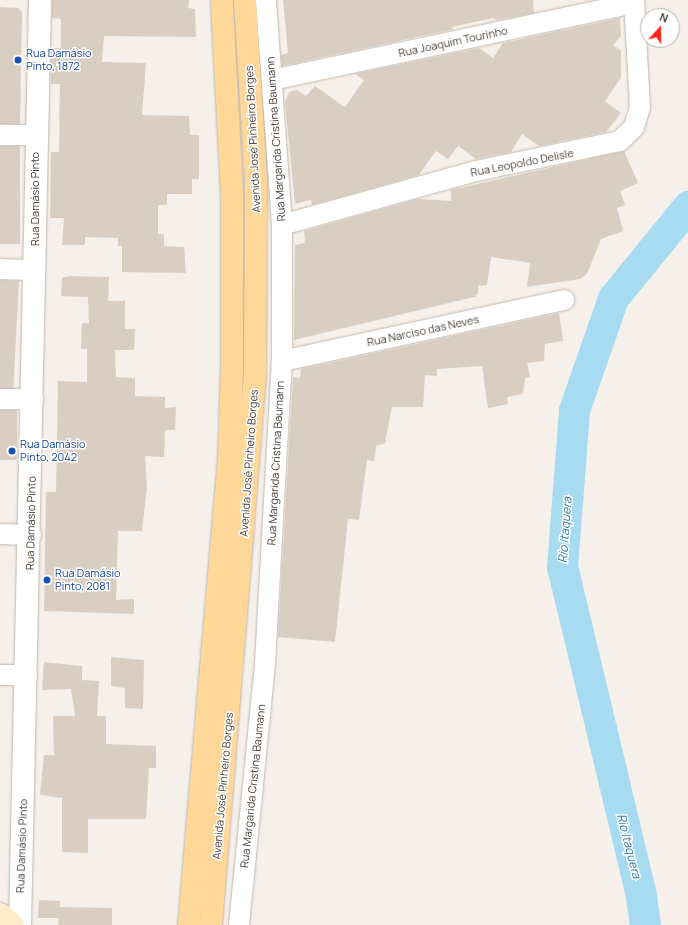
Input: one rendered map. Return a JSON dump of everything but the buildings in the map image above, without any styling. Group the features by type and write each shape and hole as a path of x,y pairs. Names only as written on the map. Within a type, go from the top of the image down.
{"main road":[{"name":"Avenida José Pinheiro Borges","path":"189,925 229,459 231,392 232,194 222,0"},
{"name":"Avenida José Pinheiro Borges","path":"211,925 256,374 256,182 245,0"},
{"path":"0,914 13,925"}],"street":[{"name":"Rua Damásio Pinto","path":"20,925 31,535 36,135 40,0"},
{"name":"Rua Margarida Cristina Baumann","path":"239,925 265,664 282,361 282,225 266,0"},
{"name":"Rua Joaquim Tourinho","path":"272,80 634,2"},
{"name":"Rua Leopoldo Delisle","path":"282,225 476,172 620,141 634,127 640,107 634,2"},
{"path":"0,135 36,135"},
{"path":"0,270 35,270"},
{"name":"Rua Narciso das Neves","path":"282,361 564,300"},
{"path":"0,399 33,399"},
{"path":"0,534 31,535"},
{"path":"0,675 27,675"}],"waterway":[{"name":"Rio Itaquera","path":"645,925 640,891 562,567 574,410 613,298 688,206"}],"place":[{"name":"Rua Damásio Pinto, 1872","path":"18,60"},
{"name":"Rua Damásio Pinto, 2042","path":"12,451"},
{"name":"Rua Damásio Pinto, 2081","path":"47,580"}]}
